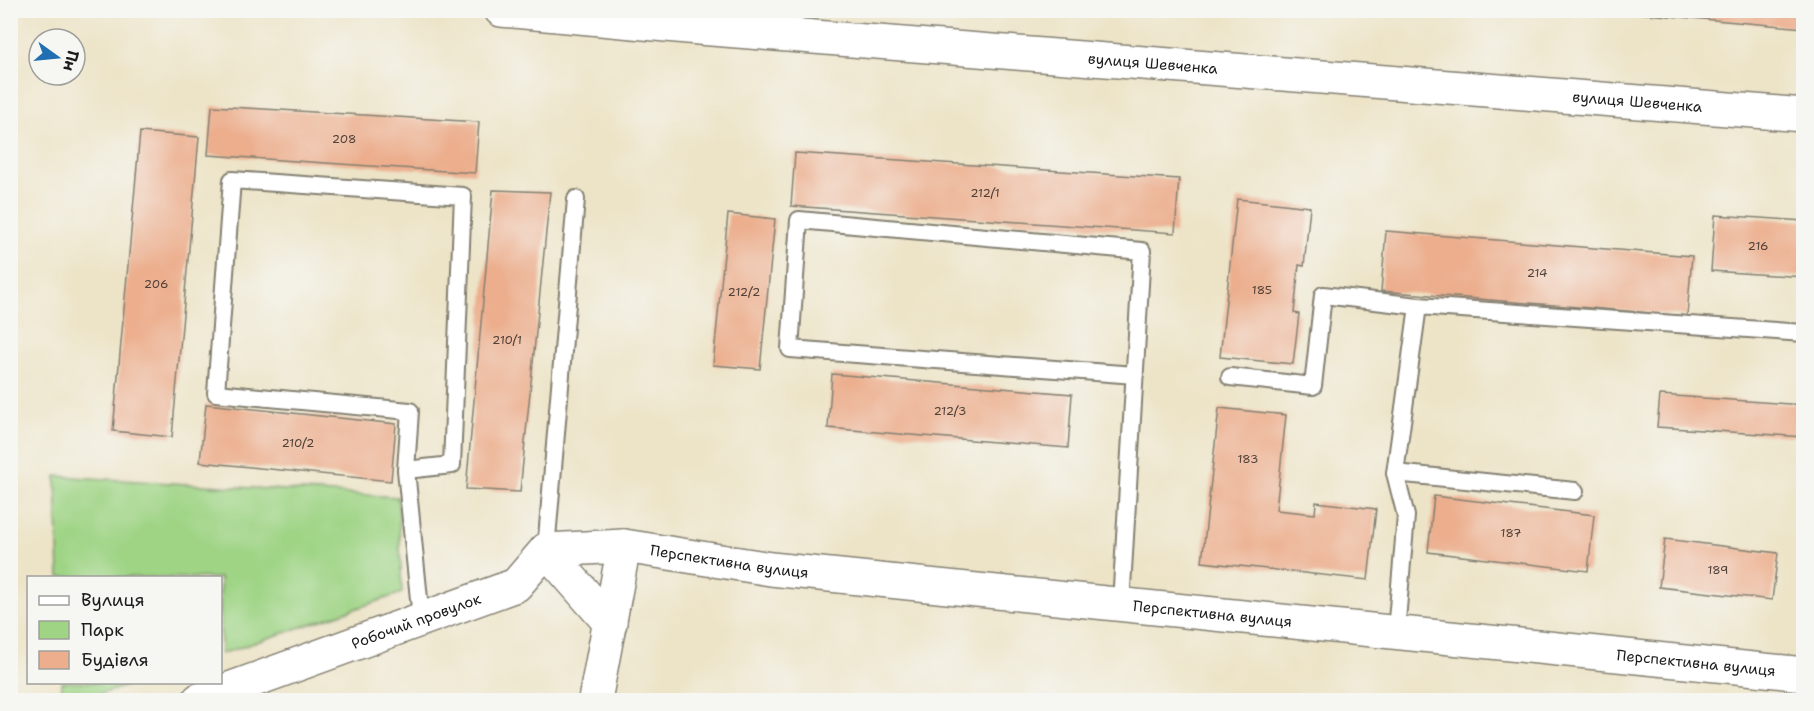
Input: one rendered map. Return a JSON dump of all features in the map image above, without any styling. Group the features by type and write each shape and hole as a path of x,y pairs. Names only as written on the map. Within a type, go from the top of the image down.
{"street":[{"name":"вулиця Шевченка","path":"501,10 699,28 1803,115"},
{"path":"546,550 624,546 595,700"},
{"name":"Перспективна вулиця","path":"624,546 771,568 1803,674"},
{"path":"546,550 610,623"},
{"name":"Робочий провулок","path":"199,700 516,585 546,550"}],"lane":[{"path":"406,470 452,465 463,196 232,180 216,393 410,411 406,470 421,620"},
{"path":"546,550 576,199"},
{"path":"1121,604 1135,375 1142,251 800,220 790,349 1135,375"},
{"path":"1230,377 1312,386 1323,295 1418,306 1803,333"},
{"path":"1396,632 1406,516 1395,473 1418,306"},
{"path":"1395,473 1575,490"}],"green space":[{"path":"56,476 398,497 402,593 222,654 222,576 59,576"},
{"path":"62,684 132,684 82,700 62,700"}],"building":[{"path":"1626,10 1804,10 1804,28 1625,12"},
{"path":"212,106 479,122 475,173 208,155"},
{"path":"140,132 199,137 172,437 113,431"},
{"path":"795,153 1179,179 1175,233 791,206"},
{"path":"493,190 550,192 520,492 466,489"},
{"path":"1237,199 1310,207 1304,266 1299,265 1294,313 1299,314 1293,364 1220,357"},
{"path":"728,214 775,219 760,369 713,365"},
{"path":"1715,215 1804,221 1804,277 1711,271"},
{"path":"1386,231 1692,256 1687,316 1381,291"},
{"path":"832,374 1072,394 1068,448 828,428"},
{"path":"1660,395 1804,405 1804,437 1657,427"},
{"path":"206,404 396,424 391,481 200,462"},
{"path":"1219,408 1286,415 1276,510 1315,514 1316,502 1376,509 1368,580 1202,562"},
{"path":"1434,496 1594,515 1588,571 1428,552"},
{"path":"1665,539 1778,553 1772,600 1659,587"}]}
